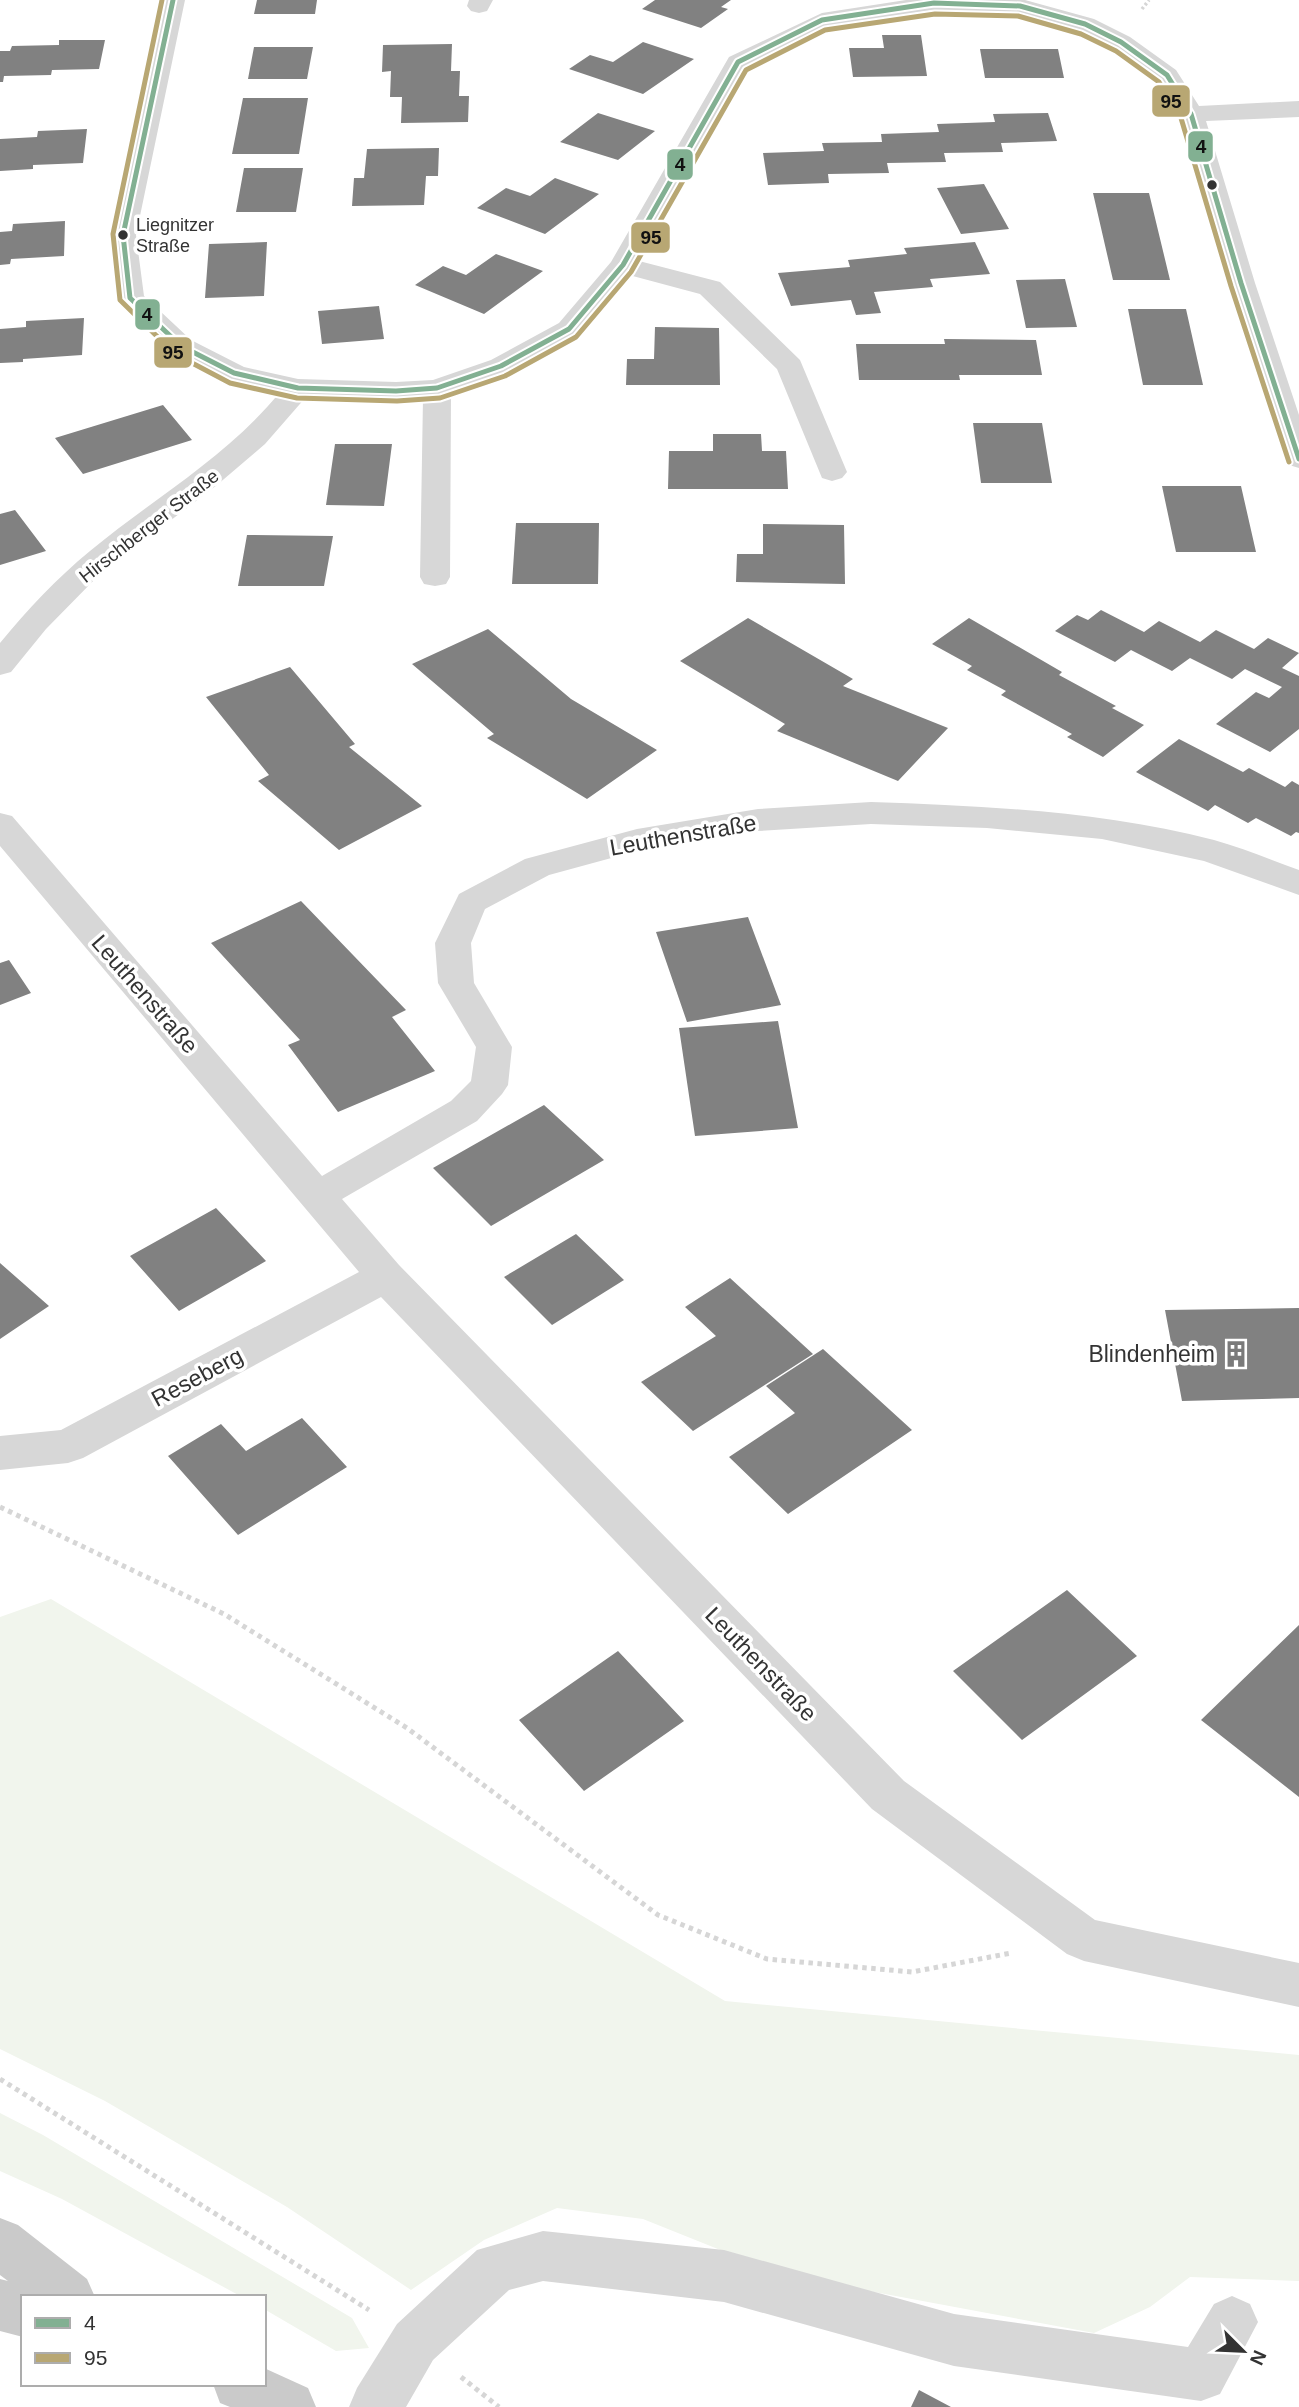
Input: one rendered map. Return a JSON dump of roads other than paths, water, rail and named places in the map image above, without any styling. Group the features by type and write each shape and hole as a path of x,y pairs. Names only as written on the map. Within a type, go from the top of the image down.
{"main road":[{"path":"0,2243 66,2295"},
{"path":"0,2305 21,2310"},
{"path":"243,2386 289,2407"}],"street":[{"path":"173,0 123,235 130,298 181,346 234,373 298,388 396,391 437,388 501,366 569,329 623,265 738,62 821,10 934,3 1020,6 1085,24 1121,42 1167,75 1191,114 1245,295 1299,459"},
{"path":"1191,114 1299,109"},
{"path":"623,265 710,288 790,366 832,472"},
{"name":"Hirschberger Straße","path":"0,665 21,636 102,558 225,466 276,419 298,388"},
{"path":"435,577 437,388"},
{"name":"Leuthenstraße","path":"317,1196 464,1111 489,1085 494,1047 456,983 453,943 471,902 537,867 637,840 758,820 871,813 987,817 1102,828 1211,851 1299,883"},
{"name":"Leuthenstraße","path":"0,824 385,1276 888,1795 1084,1939 1299,1985"},
{"name":"Reseberg","path":"0,1453 68,1446 385,1276"},
{"path":"376,2407 415,2342 495,2268 543,2256 724,2276 954,2340 1202,2375 1233,2322"}],"place":[{"name":"Liegnitzer Straße","path":"123,235"},
{"name":"Blindenheim","path":"1236,1354"}]}
